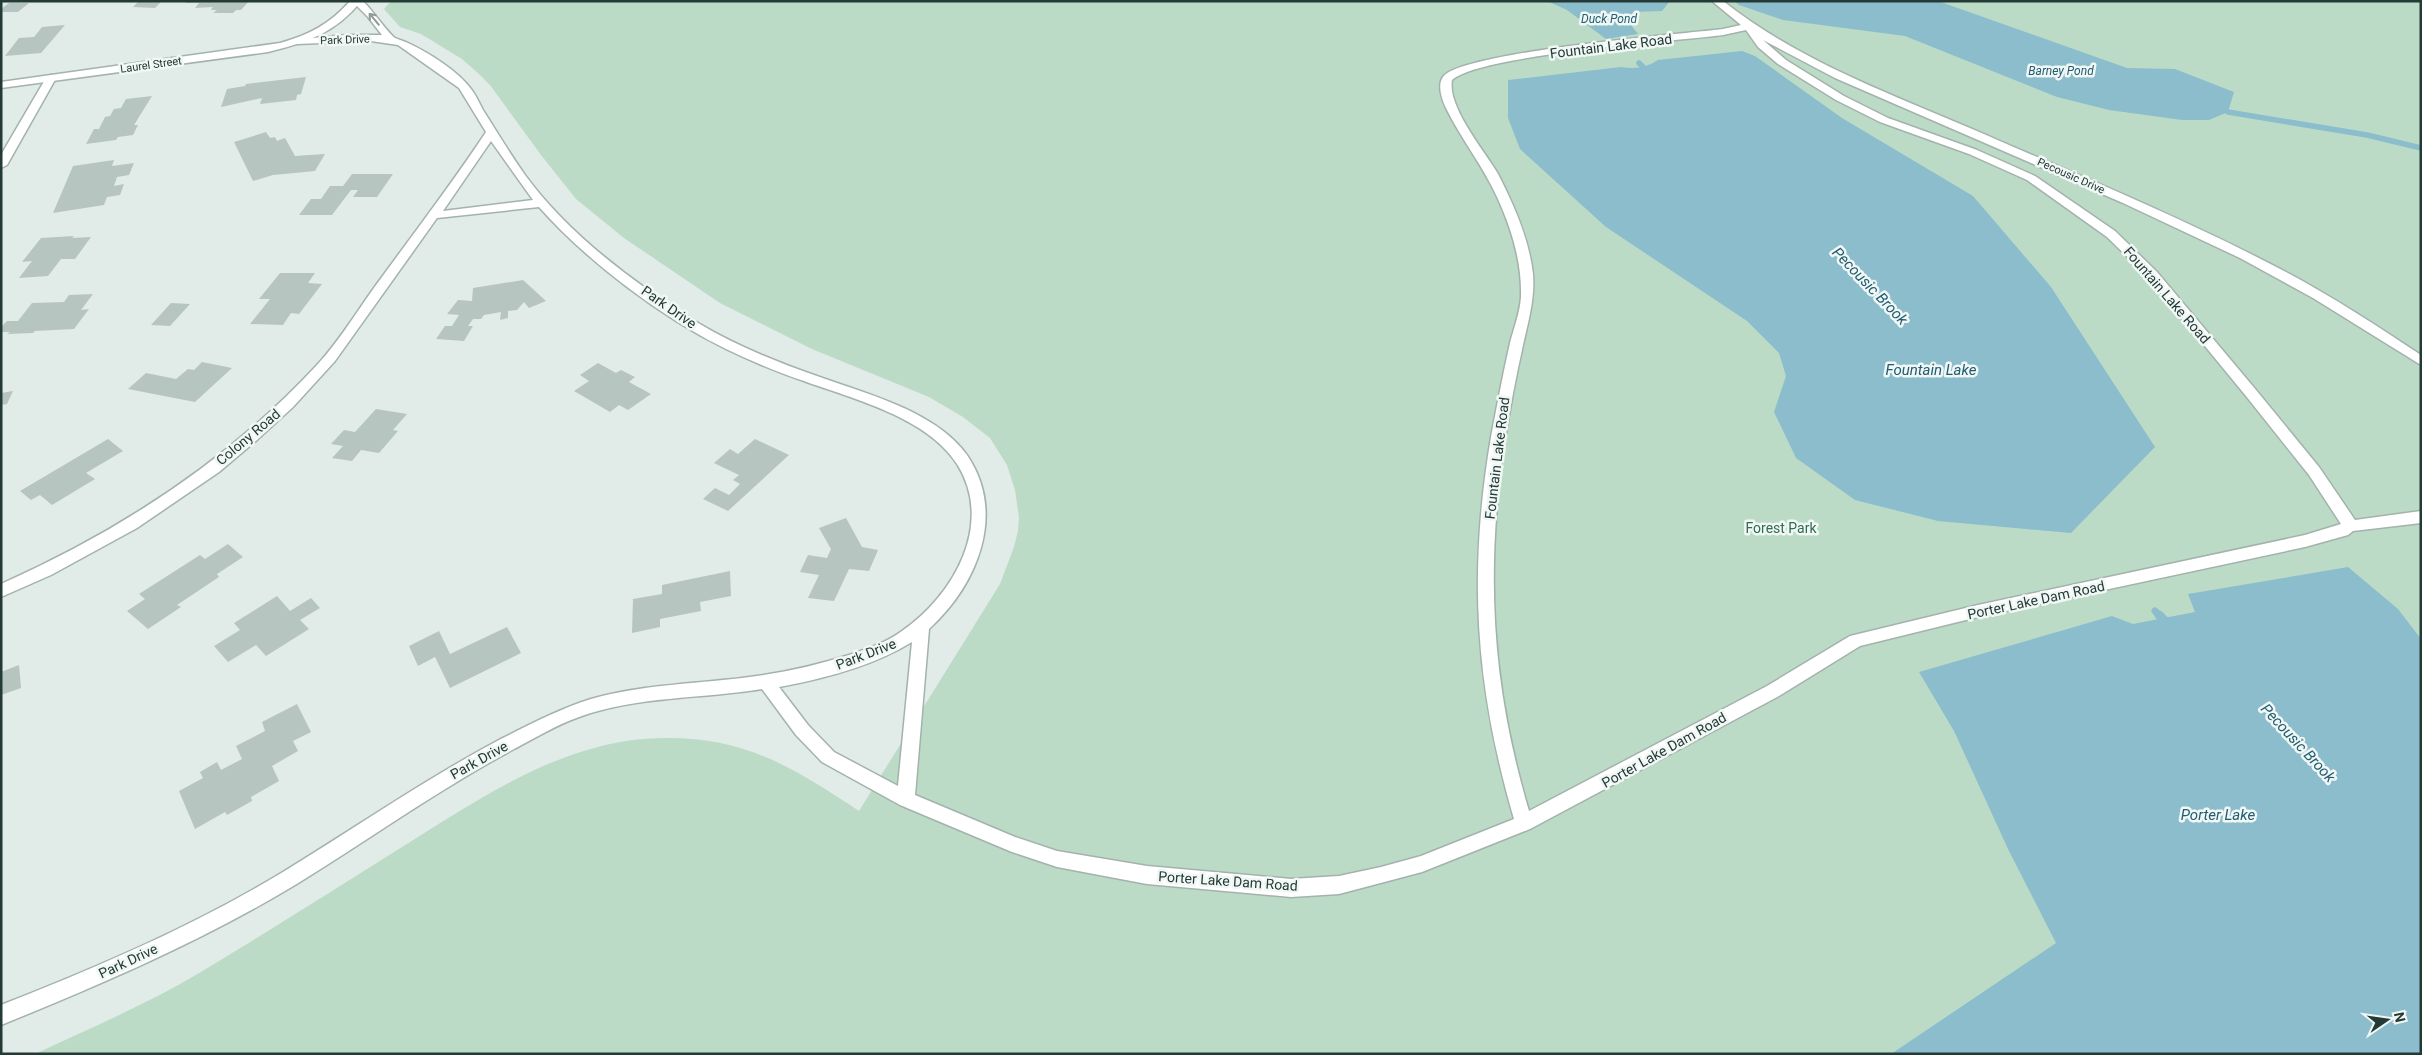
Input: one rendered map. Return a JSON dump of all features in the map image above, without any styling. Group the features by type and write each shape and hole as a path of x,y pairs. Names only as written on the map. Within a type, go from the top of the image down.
{"street":[{"name":"Park Drive","path":"357,1 372,15 390,39"},
{"path":"300,42 323,32 339,21 357,1"},
{"name":"Pecousic Drive","path":"1717,1 1748,26 1824,68 2142,207 2250,258 2324,300 2421,361"},
{"name":"Fountain Lake Road","path":"1524,823 1507,767 1496,716 1490,670 1485,592 1498,428 1526,300 1528,281 1521,247 1509,214 1491,175 1451,107 1446,81 1449,76 1456,72 1498,61 1564,50 1723,32 1748,26 1762,46 1782,62 1840,98 1884,120 1973,152 2031,178 2111,234 2153,275 2251,392 2314,471 2347,518 2349,526"},
{"name":"Park Drive","path":"1,1015 120,965 254,899 428,789 488,754 558,718 602,703 650,693 766,682 835,667 882,651 903,640 921,626 952,594 971,560 976,543 979,517 976,489 964,460 952,447 922,424 906,416 785,370 718,339 688,322 584,243 541,203 518,175 468,91 408,46 390,39 300,42"},
{"name":"Laurel Street","path":"1,85 268,49 300,42"},
{"path":"1,166 51,78"},
{"name":"Colony Road","path":"1,592 84,552 129,526 213,467 261,428 304,388 340,347 385,282 436,214 492,132"},
{"path":"436,214 541,203"},
{"name":"Porter Lake Dam Road","path":"766,682 802,730 828,756 906,799 1012,844 1057,859 1146,875 1291,888 1339,885 1381,876 1461,849 1524,823 1627,770 1789,682 1856,641 1950,618 2305,542 2343,531 2349,526 2421,517"},
{"path":"906,799 921,626"}],"green space":[{"name":"Forest Park","path":"391,1 2421,1 2421,1054 35,1054 120,1015 201,972 490,793 558,760 594,748 630,740 668,738 697,739 723,744 747,750 792,769 859,811 1000,584 1014,547 1019,517 1015,490 1007,465 990,438 963,417 929,397 812,349 720,303 624,238 576,199 490,85 479,74 462,59 421,34 400,27 384,9"}],"water":[{"name":"Duck Pond","path":"1547,1 1670,1 1662,11 1633,12 1627,20 1638,34 1606,39 1567,10"},
{"name":"Barney Pond","path":"1734,1 1938,1 2127,68 2175,69 2234,92 2228,112 2209,120 2182,120 2109,110 2057,97 1905,36 1783,20 1739,5"},
{"name":"Fountain Lake","path":"1742,51 1755,56 1842,118 1973,196 2051,287 2155,447 2071,533 1938,521 1855,500 1796,458 1774,412 1786,376 1779,353 1747,321 1606,227 1520,149 1508,118 1508,80 1621,67 1640,67 1658,60"},
{"name":"Porter Lake","path":"2348,567 2398,609 2421,639 2421,1054 1891,1054 2056,943 2008,849 1954,731 1919,672 2112,616 2133,624 2195,612 2188,594"}],"building":[{"path":"139,1 162,1 155,8 133,7"},
{"path":"187,1 249,1 241,10 236,10 233,13 213,13 217,10 211,10 213,7 195,8 199,3 185,3"},
{"path":"9,3 29,3 18,12 1,12 1,9"},
{"path":"65,25 41,53 5,56 19,38 34,37 42,27"},
{"path":"306,77 301,94 297,95 296,100 260,104 262,98 221,107 227,89 245,86 246,84"},
{"path":"152,96 134,125 138,125 133,135 118,137 116,140 86,144 94,129 99,129 105,117 110,116 114,109 121,108 126,99"},
{"path":"266,132 270,138 275,137 277,141 285,138 295,156 325,154 315,171 273,175 253,181 234,142"},
{"path":"114,160 112,166 134,163 129,175 117,177 114,186 124,184 120,195 107,197 104,205 53,213 73,166"},
{"path":"352,174 393,174 377,197 353,197 358,190 351,190 332,215 299,215 311,199 321,199 330,186 343,186"},
{"path":"74,236 72,238 91,237 75,259 61,259 48,276 19,278 32,261 22,262 41,238"},
{"path":"280,273 315,273 308,283 322,284 299,314 291,313 283,325 250,324 270,299 259,299"},
{"path":"523,280 546,301 529,308 524,302 517,310 508,311 508,318 500,320 501,312 484,315 481,319 473,319 468,326 473,326 464,341 436,339 445,326 452,326 459,315 447,314 458,300 472,301 473,288"},
{"path":"93,294 81,310 89,309 74,329 35,331 33,333 7,334 10,332 1,332 1,327 7,321 18,321 32,303 64,302 69,295"},
{"path":"171,303 190,304 170,326 151,325"},
{"path":"202,362 232,368 195,402 128,389 146,373 176,379 188,369 194,370"},
{"path":"598,363 616,373 621,370 635,377 629,382 651,394 628,410 619,405 610,412 574,391 589,381 580,375"},
{"path":"13,391 7,404 1,405 1,393"},
{"path":"376,409 407,414 393,430 398,431 379,453 361,450 352,461 332,458 343,446 331,444 344,430 355,432"},
{"path":"108,439 123,451 86,473 95,479 52,505 40,495 31,500 20,491"},
{"path":"755,439 789,455 728,511 703,499 715,488 729,495 740,484 733,480 739,475 714,463 730,449 738,454"},
{"path":"846,518 862,547 878,550 869,571 849,569 834,601 808,598 819,575 800,572 808,555 827,558 831,549 819,528"},
{"path":"228,544 243,557 217,574 219,577 177,605 181,607 148,629 127,611 145,599 139,594 200,555 205,559"},
{"path":"730,571 731,596 700,602 701,611 660,619 660,627 632,633 633,599 662,594 662,585"},
{"path":"277,596 290,611 311,598 320,608 300,620 309,629 266,656 256,645 228,662 214,646 240,630 234,623"},
{"path":"507,627 521,653 450,688 435,657 418,666 409,646 439,631 450,654"},
{"path":"19,665 21,688 1,695 1,672"},
{"path":"297,704 311,732 293,741 298,751 272,766 279,781 251,797 252,801 227,815 225,812 195,829 179,791 203,778 200,772 217,762 221,770 242,759 236,746 265,731 262,722"}],"waterway":[{"name":"Pecousic Brook","path":"1639,63 1649,73"},
{"path":"2228,112 2367,135 2421,148"},
{"name":"Pecousic Brook","path":"2155,611 2168,624"}]}
